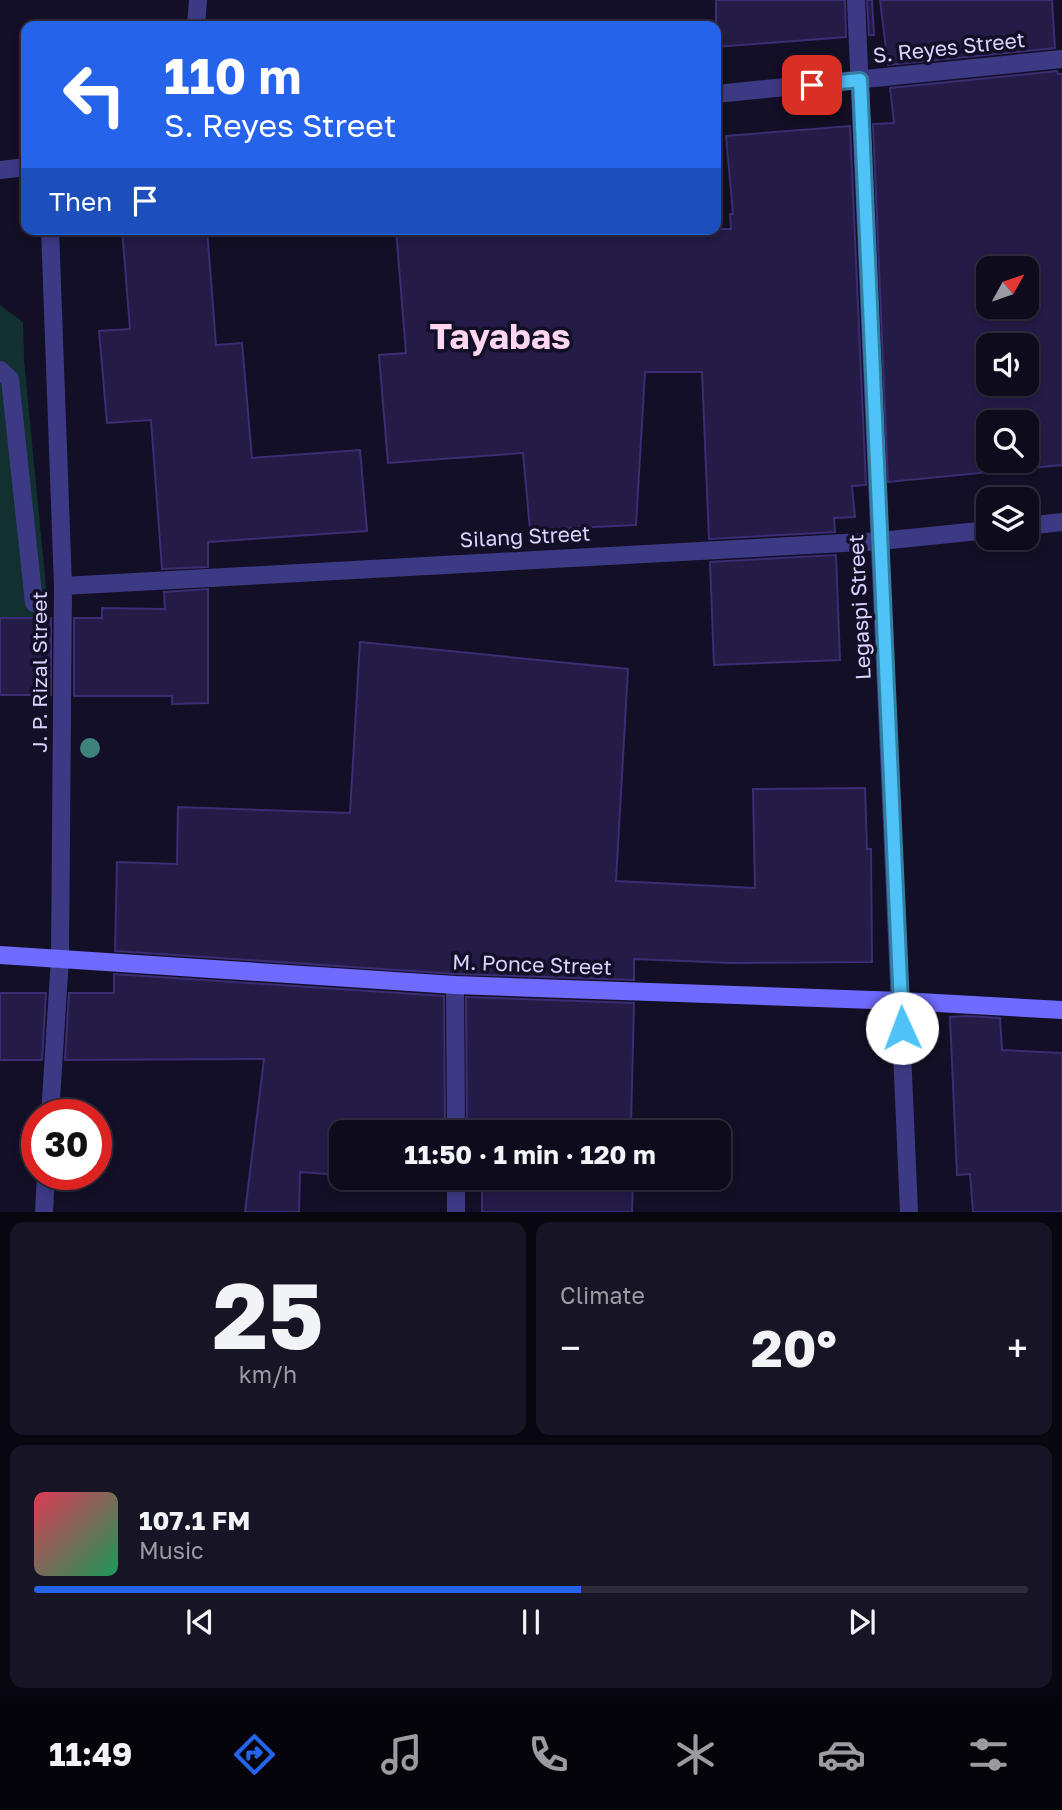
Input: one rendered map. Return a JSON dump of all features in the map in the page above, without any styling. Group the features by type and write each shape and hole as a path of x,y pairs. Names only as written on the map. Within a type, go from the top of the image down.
{"street":[{"path":"196,21 198,0"},
{"name":"Legaspi Street","path":"856,0 909,1212"},
{"name":"S. Reyes Street","path":"721,94 1062,59"},
{"path":"0,170 21,168"},
{"name":"J. P. Rizal Street","path":"50,235 63,586 60,958 51,1099"},
{"path":"0,370 10,379 34,603"},
{"path":"1039,525 1062,523"},
{"name":"Silang Street","path":"63,586 880,541 976,531"},
{"name":"M. Ponce Street","path":"0,955 455,985 901,1001 1062,1010"},
{"path":"455,985 456,1120"},
{"path":"44,1212 46,1190"},
{"path":"456,1190 456,1212"}],"green space":[{"path":"0,305 23,322 24,360 49,618 0,618"}],"building":[{"path":"716,0 845,0 846,37 721,47 721,21 716,21"},
{"path":"867,0 872,0 874,35 869,35"},
{"path":"880,0 1052,0 1055,48 888,65"},
{"path":"1057,71 1062,74 1062,465 1039,467 1039,410 976,410 976,473 980,473 888,482 873,124 894,123 890,88"},
{"path":"850,126 866,485 852,486 855,517 834,518 835,532 709,539 702,372 645,372 636,525 530,530 523,453 388,463 379,355 406,353 396,235 721,235 721,229 731,229 730,214 733,214 726,136"},
{"path":"122,235 207,235 216,345 242,343 252,458 360,450 367,531 208,542 208,567 162,569 151,420 107,423 99,331 130,329"},
{"path":"836,555 840,660 714,665 710,562"},
{"path":"208,589 208,703 172,704 172,696 74,696 74,618 102,618 102,608 165,609 164,592"},
{"path":"0,618 51,618 51,695 0,695"},
{"path":"360,642 628,669 616,881 755,888 753,789 865,788 867,849 871,849 872,962 732,963 634,959 634,980 456,974 115,951 117,862 177,864 178,807 350,813"},
{"path":"114,974 444,996 445,1120 329,1120 329,1174 300,1172 299,1212 245,1212 264,1059 65,1060 69,993 114,993"},
{"path":"0,993 46,993 42,1060 0,1060"},
{"path":"466,997 634,1003 631,1120 467,1120"},
{"path":"950,1017 1000,1018 1002,1050 1062,1053 1062,1212 973,1212 970,1174 957,1175"},
{"path":"482,1190 633,1190 632,1212 482,1212"}],"district":[{"name":"Tayabas","path":"500,337"}],"route":[{"path":"812,85 860,80 902,1028"}]}
